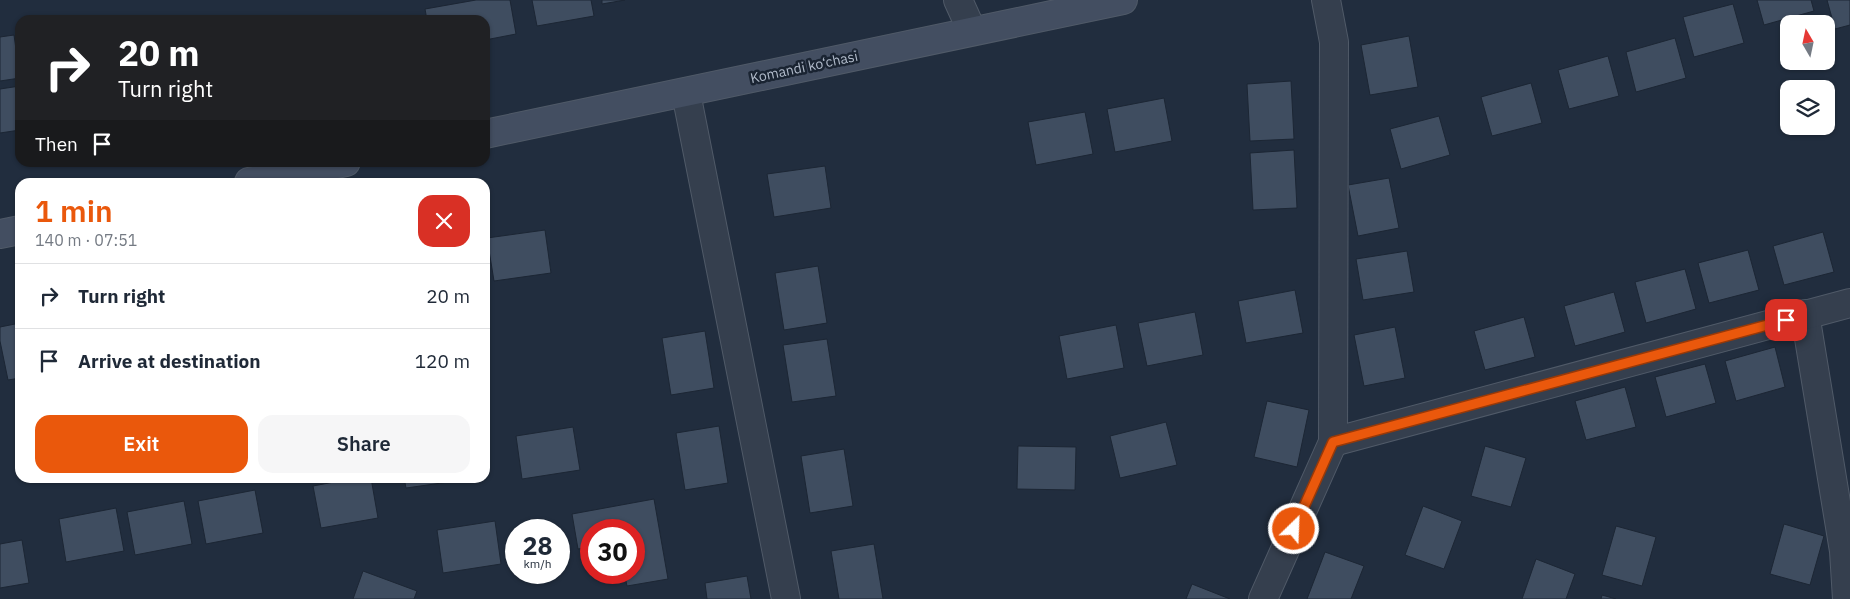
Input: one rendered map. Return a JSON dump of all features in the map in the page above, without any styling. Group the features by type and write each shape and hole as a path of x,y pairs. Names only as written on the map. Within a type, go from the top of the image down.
{"main road":[{"name":"Komandi ko‘chasi","path":"490,133 1124,0"},
{"path":"268,178 322,167"},
{"path":"0,234 15,231"}],"street":[{"path":"958,0 972,32"},
{"path":"1263,599 1333,442 1334,42 1326,0"},
{"path":"686,93 786,599"},
{"path":"1333,442 1850,303"},
{"path":"1804,314 1844,551 1847,599"}],"building":[{"path":"476,0 510,0 516,34 490,39 490,15 426,15 425,9"},
{"path":"532,0 591,0 594,16 537,26"},
{"path":"602,0 625,0 602,4"},
{"path":"1757,0 1811,0 1814,11 1800,15 1780,15 1780,21 1764,25"},
{"path":"1827,0 1850,0 1850,25 1835,29 1835,15 1831,15"},
{"path":"1733,4 1744,43 1694,57 1683,17"},
{"path":"14,35 15,79 0,81 0,37"},
{"path":"1409,36 1418,87 1370,95 1361,45"},
{"path":"1675,38 1686,78 1636,92 1626,52"},
{"path":"1608,56 1619,96 1569,109 1558,70"},
{"path":"1291,81 1294,139 1250,141 1247,84"},
{"path":"1531,83 1542,123 1492,136 1481,97"},
{"path":"15,87 15,131 0,133 0,89"},
{"path":"1164,98 1172,141 1115,152 1107,109"},
{"path":"1085,112 1093,154 1036,165 1028,122"},
{"path":"1439,116 1450,155 1401,169 1390,129"},
{"path":"1294,150 1297,208 1253,210 1250,153"},
{"path":"825,166 831,208 774,217 767,174"},
{"path":"1389,178 1399,228 1358,236 1348,185"},
{"path":"545,230 551,273 494,281 490,256 490,238"},
{"path":"1823,232 1834,272 1784,285 1773,246"},
{"path":"1748,250 1759,290 1709,303 1698,263"},
{"path":"1407,251 1414,292 1363,300 1356,259"},
{"path":"818,266 827,323 784,330 775,273"},
{"path":"1685,269 1696,309 1646,323 1635,282"},
{"path":"1295,290 1303,333 1246,343 1238,301"},
{"path":"1614,292 1625,332 1575,346 1564,306"},
{"path":"1195,312 1203,355 1147,366 1138,323"},
{"path":"1524,317 1535,357 1485,370 1474,331"},
{"path":"15,324 15,379 8,380 0,341 0,327"},
{"path":"1116,325 1124,368 1067,379 1059,336"},
{"path":"1395,327 1405,378 1364,386 1354,335"},
{"path":"705,331 714,388 671,395 662,338"},
{"path":"827,339 836,396 792,402 783,345"},
{"path":"1775,347 1785,387 1736,401 1725,361"},
{"path":"1705,364 1716,403 1666,417 1655,377"},
{"path":"1625,387 1636,427 1586,440 1575,401"},
{"path":"1267,401 1309,410 1297,467 1254,457"},
{"path":"1166,422 1177,465 1120,478 1110,436"},
{"path":"719,426 728,483 685,490 676,433"},
{"path":"573,427 580,470 522,479 516,436"},
{"path":"1018,446 1076,447 1075,490 1017,489"},
{"path":"1485,446 1526,458 1511,507 1471,496"},
{"path":"844,449 853,506 810,513 801,456"},
{"path":"329,483 372,483 378,518 321,528 313,486"},
{"path":"405,483 442,483 406,488"},
{"path":"255,490 263,533 206,544 198,501"},
{"path":"654,499 668,579 645,583 645,519 580,519 580,549 578,549 572,514"},
{"path":"184,501 192,544 135,555 127,512"},
{"path":"1423,506 1462,521 1444,569 1405,555"},
{"path":"116,508 124,551 66,562 59,519"},
{"path":"495,521 501,564 443,573 437,530"},
{"path":"1784,524 1824,536 1810,585 1770,574"},
{"path":"1616,526 1656,537 1642,586 1602,575"},
{"path":"22,540 29,583 0,588 0,544"},
{"path":"874,544 883,599 839,599 831,551"},
{"path":"1325,552 1364,566 1351,599 1307,599"},
{"path":"1536,559 1575,574 1566,599 1522,599"},
{"path":"363,571 417,591 414,599 353,599"},
{"path":"747,576 751,599 707,599 705,583"},
{"path":"1192,584 1230,599 1186,599"},
{"path":"1602,595 1616,599 1601,599"}],"route":[{"path":"1294,529 1333,442 1786,320"}]}
